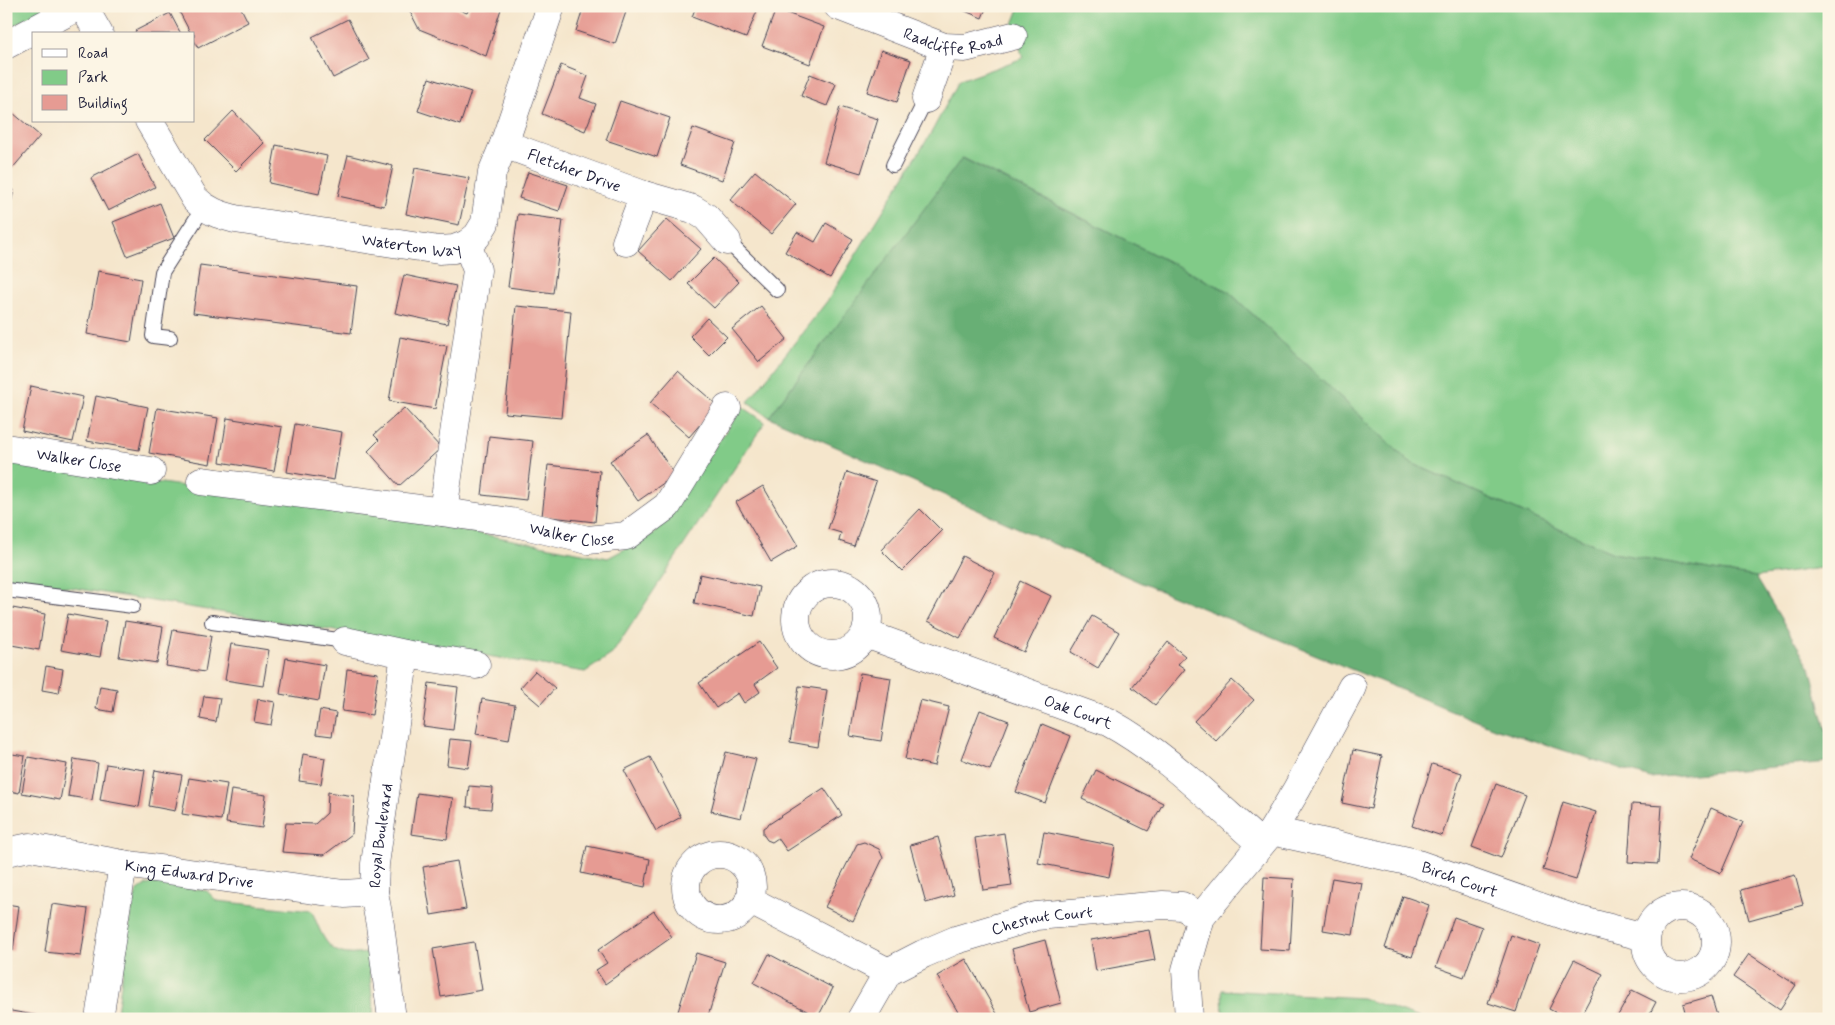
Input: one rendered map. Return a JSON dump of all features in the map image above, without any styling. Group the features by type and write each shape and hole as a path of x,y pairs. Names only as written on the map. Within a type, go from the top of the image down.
{"street":[{"path":"6,45 79,6"},
{"path":"83,6 98,32"},
{"name":"Waterton Way","path":"203,208 235,219 439,250 454,249 467,244 477,236 485,223 492,173 504,144 551,6"},
{"name":"Radcliffe Road","path":"838,6 944,47 965,48 1013,36"},
{"path":"926,99 944,47"},
{"path":"150,122 188,188 203,208"},
{"name":"Fletcher Drive","path":"504,144 644,195 694,209 706,217 727,241"},
{"path":"626,242 644,195"},
{"path":"443,512 476,270 467,244"},
{"name":"Walker Close","path":"201,481 511,522 588,540 626,536 667,506 728,408"},
{"name":"Walker Close","path":"6,448 151,471"},
{"name":"Oak Court","path":"866,634 1108,722 1128,733 1163,758 1266,837"},
{"path":"345,641 406,654 476,665"},
{"name":"Royal Boulevard","path":"392,1019 374,892 375,864 406,654"},
{"path":"1189,1019 1186,970 1201,917 1266,837 1297,788 1352,687"},
{"name":"Birch Court","path":"1266,837 1412,862 1575,919 1645,937"},
{"name":"King Edward Drive","path":"6,852 30,847 123,864 344,894 374,892"},
{"path":"99,1019 123,864"},
{"path":"749,900 888,972 861,1019"},
{"name":"Chestnut Court","path":"888,972 956,940 1036,916 1163,904 1182,906 1201,917"}],"lane":[{"path":"893,165 926,99"},
{"path":"170,338 153,336 162,272 203,208"},
{"path":"727,241 777,290"},
{"path":"6,590 133,606"},
{"path":"212,622 345,641"}],"green space":[{"path":"6,6 49,6 6,30"},
{"path":"1020,6 1829,6 1829,567 1756,577 1613,553 1409,462 1229,292 963,158 769,417 748,402 828,300 931,133 959,81 1023,58 1013,24"},
{"path":"962,158 1229,292 1409,462 1613,553 1756,577 1810,667 1829,742 1829,762 1650,778 1494,728 1146,585 769,417"},
{"path":"743,407 765,422 612,654 585,672 6,577 6,461 366,512 608,558 653,534"},
{"path":"155,883 207,891 217,901 312,911 324,938 334,949 340,953 348,954 368,953 374,1019 116,1019 132,909 140,888"},
{"path":"1222,990 1362,998 1422,1019 1223,1019"}],"building":[{"path":"188,6 240,6 248,22 198,48 195,42 195,32 190,32 179,11"},
{"path":"407,6 450,6 467,13 470,6 495,6 501,9 486,56 419,29"},
{"path":"584,6 628,6 615,44 576,31"},
{"path":"696,6 759,6 746,38 692,17"},
{"path":"953,6 987,6 982,18"},
{"path":"776,9 824,27 810,64 762,46"},
{"path":"170,13 180,32 136,32"},
{"path":"348,19 369,60 333,78 312,37"},
{"path":"881,50 911,60 897,102 867,92"},
{"path":"561,65 588,76 580,98 596,104 585,131 542,114"},
{"path":"810,74 836,84 827,106 801,96"},
{"path":"429,78 471,92 460,125 418,111"},
{"path":"620,101 670,118 657,157 606,140"},
{"path":"6,107 40,136 11,170 6,166"},
{"path":"840,107 878,119 861,173 824,162"},
{"path":"233,111 264,143 236,171 205,140"},
{"path":"693,128 735,143 722,180 680,165"},
{"path":"276,145 327,156 319,194 269,183"},
{"path":"138,154 155,187 108,211 91,178"},
{"path":"348,155 393,166 384,206 338,196"},
{"path":"415,168 469,178 459,225 406,214"},
{"path":"755,171 796,204 771,234 730,200"},
{"path":"528,172 568,185 559,211 519,198"},
{"path":"6,188 14,190 7,222 6,221"},
{"path":"160,203 174,238 127,256 113,222"},
{"path":"518,214 563,220 553,293 508,287"},
{"path":"667,219 701,249 672,281 638,251"},
{"path":"826,223 853,239 830,278 785,252 797,232 815,242"},
{"path":"714,258 739,282 714,308 688,284"},
{"path":"200,265 357,286 351,333 193,313"},
{"path":"98,271 141,279 131,342 87,334"},
{"path":"404,275 456,286 447,324 395,313"},
{"path":"516,306 571,311 561,418 505,413"},
{"path":"761,306 787,339 759,362 732,329"},
{"path":"707,318 727,337 709,355 690,336"},
{"path":"400,337 447,346 435,409 389,401"},
{"path":"678,371 717,405 689,437 650,403"},
{"path":"31,386 83,397 73,442 22,431"},
{"path":"96,396 148,407 139,450 87,441"},
{"path":"157,408 218,418 210,464 149,453"},
{"path":"404,408 441,448 399,486 368,451 379,440 374,435"},
{"path":"227,418 282,427 274,471 220,462"},
{"path":"295,424 342,432 334,480 287,472"},
{"path":"648,435 675,475 638,501 610,461"},
{"path":"489,436 533,441 526,500 482,495"},
{"path":"548,465 600,471 595,522 542,516"},
{"path":"847,472 876,482 854,546 839,541 841,533 828,529"},
{"path":"763,486 798,546 771,562 736,502"},
{"path":"920,509 942,531 902,571 881,550"},
{"path":"962,556 995,573 960,638 928,621"},
{"path":"700,574 760,587 754,616 694,603"},
{"path":"1020,581 1051,596 1024,652 994,638"},
{"path":"7,607 45,614 39,650 6,644"},
{"path":"68,614 106,621 100,657 61,650"},
{"path":"1092,616 1119,632 1098,668 1071,652"},
{"path":"125,621 163,627 157,663 119,657"},
{"path":"173,630 211,636 205,672 166,666"},
{"path":"759,642 777,668 755,684 760,692 744,703 738,693 716,708 699,683"},
{"path":"1168,642 1185,656 1178,664 1185,669 1155,705 1132,687"},
{"path":"231,644 269,650 263,686 225,680"},
{"path":"286,658 325,665 319,701 280,694"},
{"path":"46,666 63,669 59,693 42,690"},
{"path":"347,669 378,673 372,715 342,711"},
{"path":"535,671 555,688 540,705 520,688"},
{"path":"860,673 891,678 881,741 850,736"},
{"path":"1232,680 1254,700 1216,741 1194,721"},
{"path":"429,683 458,687 453,730 423,726"},
{"path":"100,686 117,689 113,712 96,709"},
{"path":"799,686 827,690 818,747 790,742"},
{"path":"204,696 220,698 216,722 200,719"},
{"path":"258,699 275,702 271,725 254,722"},
{"path":"482,699 515,705 509,740 476,734"},
{"path":"920,700 949,707 934,766 905,759"},
{"path":"320,710 336,713 332,736 316,734"},
{"path":"980,710 1009,721 990,770 961,759"},
{"path":"1042,724 1071,736 1045,803 1016,792"},
{"path":"450,739 472,741 468,768 447,765"},
{"path":"1353,750 1382,756 1371,809 1342,803"},
{"path":"726,752 756,759 741,818 711,811"},
{"path":"6,753 25,756 19,793 6,790"},
{"path":"303,754 325,758 321,784 299,781"},
{"path":"28,757 67,764 60,800 22,793"},
{"path":"650,757 681,817 656,831 624,770"},
{"path":"74,759 98,763 92,800 68,796"},
{"path":"106,764 145,770 139,807 100,800"},
{"path":"1432,764 1462,773 1442,836 1412,826"},
{"path":"155,770 182,775 175,811 149,806"},
{"path":"1096,770 1163,803 1148,831 1082,799"},
{"path":"189,778 227,784 221,820 182,814"},
{"path":"1496,784 1525,795 1501,858 1472,847"},
{"path":"469,786 493,788 491,809 467,807"},
{"path":"824,788 842,815 787,851 778,838 772,842 767,840 763,834 763,828"},
{"path":"231,790 266,795 262,828 226,823"},
{"path":"328,792 354,796 352,834 324,855 282,852 286,823 315,824 327,813"},
{"path":"417,793 453,798 447,839 411,834"},
{"path":"1563,802 1596,812 1576,880 1543,870"},
{"path":"1632,804 1662,806 1658,864 1628,862"},
{"path":"1711,808 1743,822 1721,873 1689,859"},
{"path":"1044,832 1115,846 1109,877 1038,863"},
{"path":"1004,833 1012,886 983,890 975,838"},
{"path":"938,837 954,895 926,903 910,845"},
{"path":"864,842 879,849 883,858 853,921 825,907 857,844"},
{"path":"587,846 650,859 645,887 581,873"},
{"path":"457,861 466,909 431,915 423,867"},
{"path":"1795,875 1803,905 1749,920 1741,890"},
{"path":"1264,877 1294,879 1290,951 1260,949"},
{"path":"1332,878 1362,883 1353,935 1323,930"},
{"path":"1403,896 1429,905 1412,957 1385,948"},
{"path":"6,904 19,906 13,951 6,950"},
{"path":"52,904 88,909 81,956 45,952"},
{"path":"654,911 672,937 605,984 596,970 607,963 598,950"},
{"path":"1454,917 1482,927 1464,977 1436,967"},
{"path":"1149,930 1155,960 1096,971 1091,940"},
{"path":"1511,935 1539,945 1516,1012 1488,1003"},
{"path":"1045,940 1061,1003 1029,1012 1012,949"},
{"path":"474,942 482,990 441,997 433,949"},
{"path":"696,953 725,962 707,1019 679,1019 676,1018"},
{"path":"769,954 833,988 818,1017 754,983"},
{"path":"1749,954 1796,985 1780,1009 1733,977"},
{"path":"966,959 1000,1019 962,1019 937,976"},
{"path":"1574,960 1603,974 1579,1019 1568,1019 1549,1009"},
{"path":"1632,990 1656,1002 1647,1019 1616,1019"},
{"path":"1711,996 1718,1019 1687,1019 1683,1004"},
{"path":"6,1010 45,1017 44,1019 6,1019"}]}
